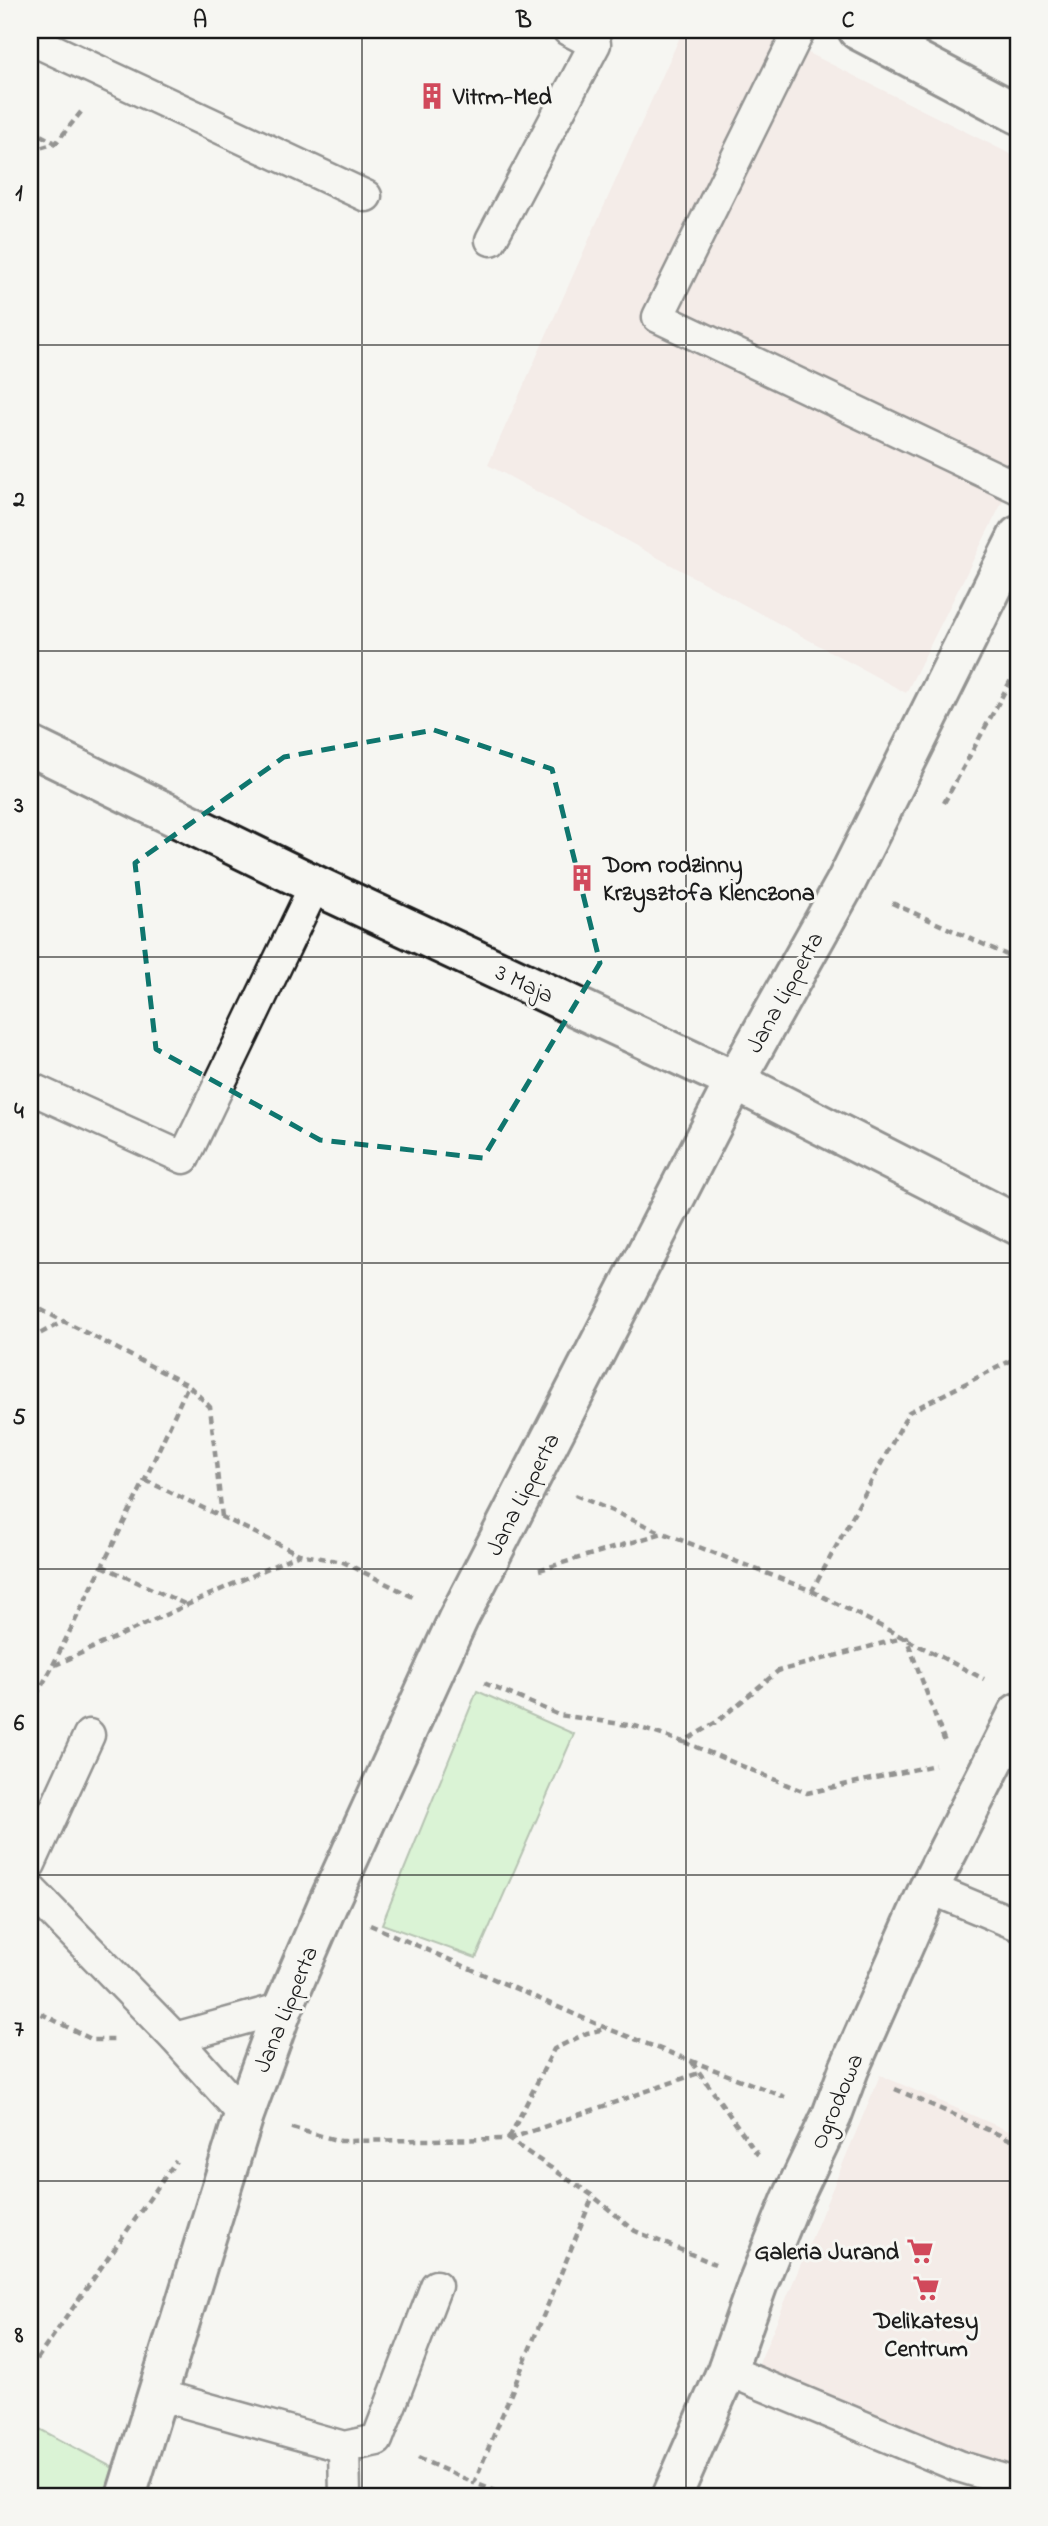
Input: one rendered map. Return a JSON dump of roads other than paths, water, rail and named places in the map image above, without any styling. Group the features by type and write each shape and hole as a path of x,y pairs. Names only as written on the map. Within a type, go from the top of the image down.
{"street":[{"path":"858,30 1018,114"},
{"name":"Jana Lipperta","path":"126,2496 244,2115 283,2008 464,1606 735,1081 846,882 1015,550"},
{"name":"3 Maja","path":"30,746 315,885 735,1081 1018,1224"},
{"name":"Ogrodowa","path":"672,2496 727,2370 791,2202 832,2115 849,2069 929,1888 970,1808 1007,1699"}],"lane":[{"path":"491,240 594,44 568,30"},
{"path":"799,32 658,317 1018,488"},
{"path":"30,39 366,196"},
{"path":"30,1087 184,1158 315,885"},
{"path":"30,1864 89,1735"},
{"path":"929,1888 1018,1925"},
{"path":"30,1889 175,2038 244,2115"},
{"path":"175,2038 283,2008"},
{"path":"159,2395 344,2447 377,2440 436,2286"},
{"path":"727,2370 958,2466 1018,2484"},
{"path":"344,2447 345,2496"}],"place":[{"name":"Vitrm-Med","path":"432,96"},
{"name":"Dom rodzinny Krzysztofa Klenczona","path":"582,878"},
{"name":"Galeria Jurand","path":"920,2251"},
{"name":"Delikatesy Centrum","path":"926,2288"}]}
